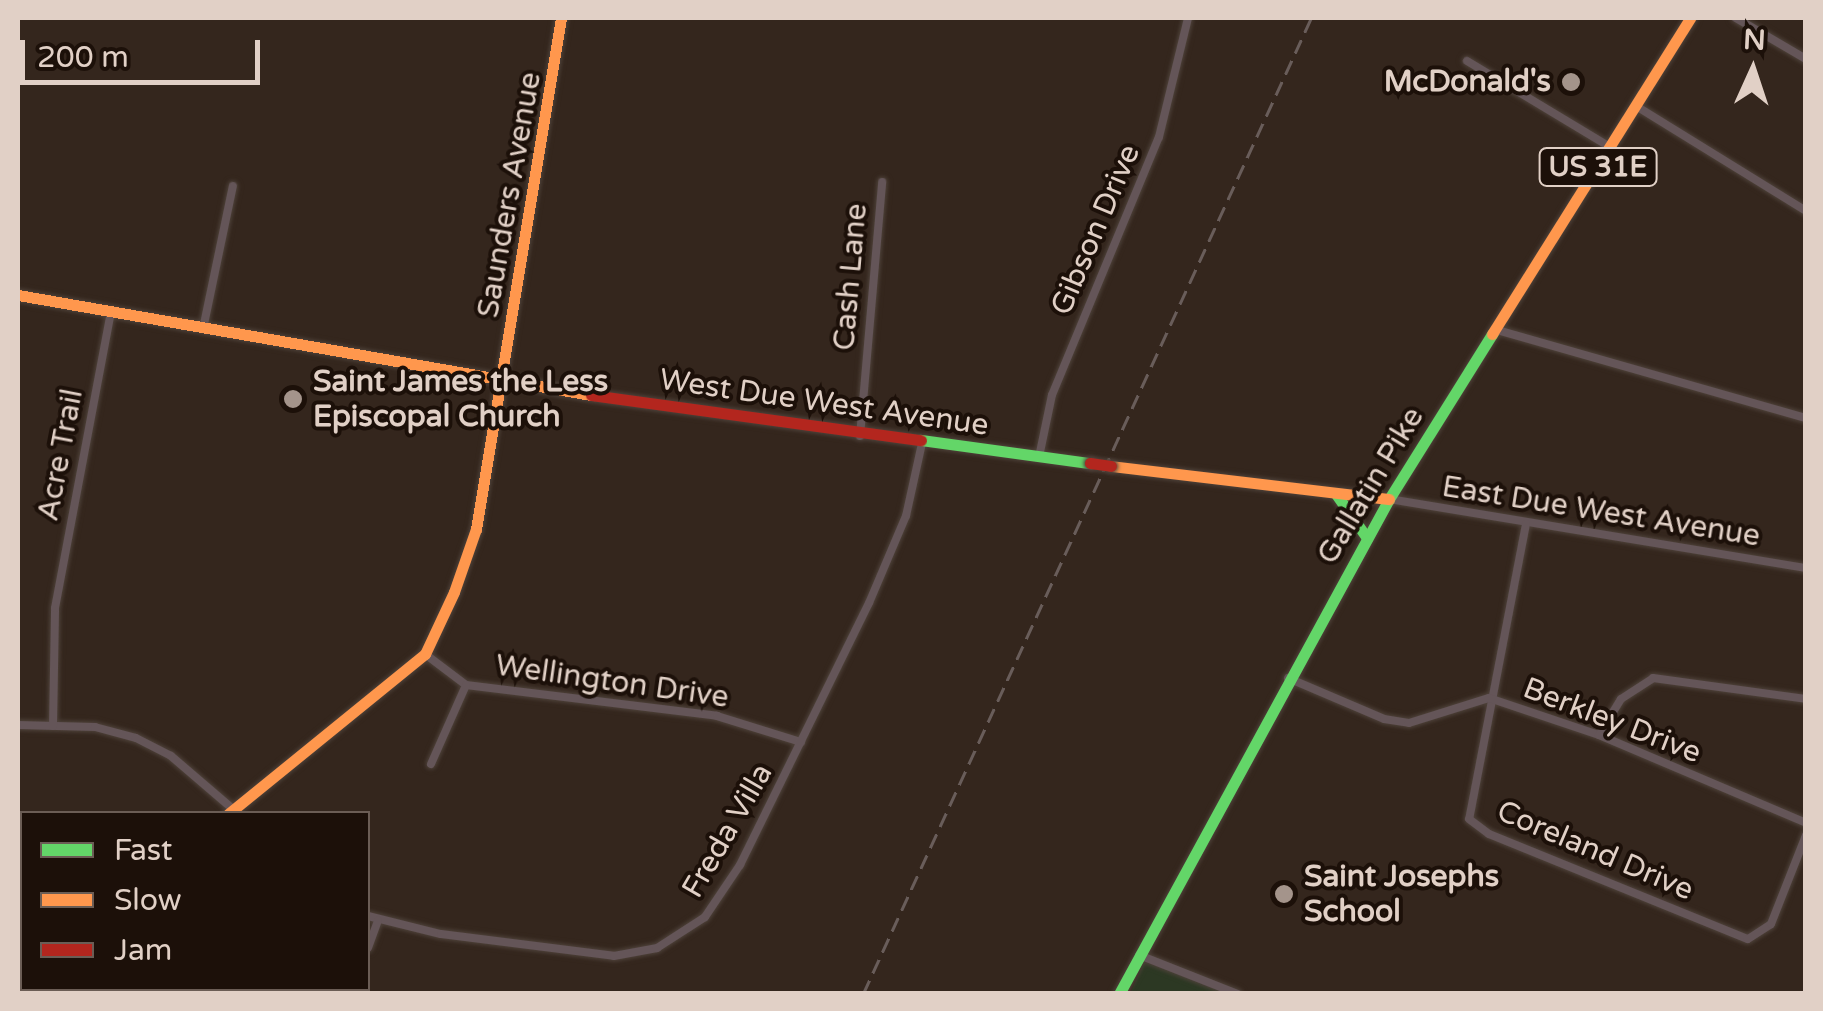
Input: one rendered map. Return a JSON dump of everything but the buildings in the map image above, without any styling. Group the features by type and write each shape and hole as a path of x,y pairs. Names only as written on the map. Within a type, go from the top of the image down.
{"main road":[{"name":"Saunders Avenue","path":"233,811 425,654 476,529 561,18"},
{"name":"Gallatin Pike","path":"1119,994 1389,499 1690,18"},
{"name":"West Due West Avenue","path":"18,295 502,382 860,436 1389,499"},
{"path":"1336,494 1367,538"}],"street":[{"name":"Gibson Drive","path":"1039,458 1052,395 1159,136 1188,18"},
{"path":"1736,18 1806,59"},
{"path":"1467,61 1610,148"},
{"path":"1636,106 1806,211"},
{"name":"Cash Lane","path":"860,436 882,182"},
{"path":"204,329 233,186"},
{"name":"Acre Trail","path":"52,726 54,608 111,312"},
{"path":"1497,330 1806,418"},
{"name":"Freda Villa","path":"370,917 586,954 658,948 722,899 900,535 922,443"},
{"name":"East Due West Avenue","path":"1389,499 1806,568"},
{"name":"Coreland Drive","path":"1526,524 1469,801 1476,826 1748,940 1762,935 1806,835"},
{"name":"Wellington Drive","path":"425,654 466,685 716,716 801,742"},
{"name":"Berkley Drive","path":"1288,678 1384,720 1409,723 1489,698 1599,735 1806,823"},
{"path":"1599,735 1621,699 1653,678 1806,699"},
{"path":"431,764 466,685"},
{"path":"18,725 94,728 152,744 231,811"},
{"path":"370,943 378,921"},
{"path":"1139,955 1238,994"}],"green space":[{"path":"1144,962 1239,993 1130,994"}],"railway":[{"path":"863,994 1311,18"}],"traffic: fast":[{"path":"1119,994 1389,499 1492,334"},
{"path":"921,440 1090,463"},
{"path":"1336,494 1367,538"}],"traffic: slow":[{"path":"232,811 425,654 454,592 476,529 561,18"},
{"path":"1492,334 1690,18"},
{"path":"18,295 591,395"},
{"path":"1111,466 1389,499"}],"traffic: jam":[{"path":"591,395 921,440"},
{"path":"1090,463 1111,466"}],"place":[{"name":"McDonald's","path":"1571,82"},
{"name":"Saint James the Less Episcopal Church","path":"293,399"},
{"name":"Saint Josephs School","path":"1284,894"}]}
